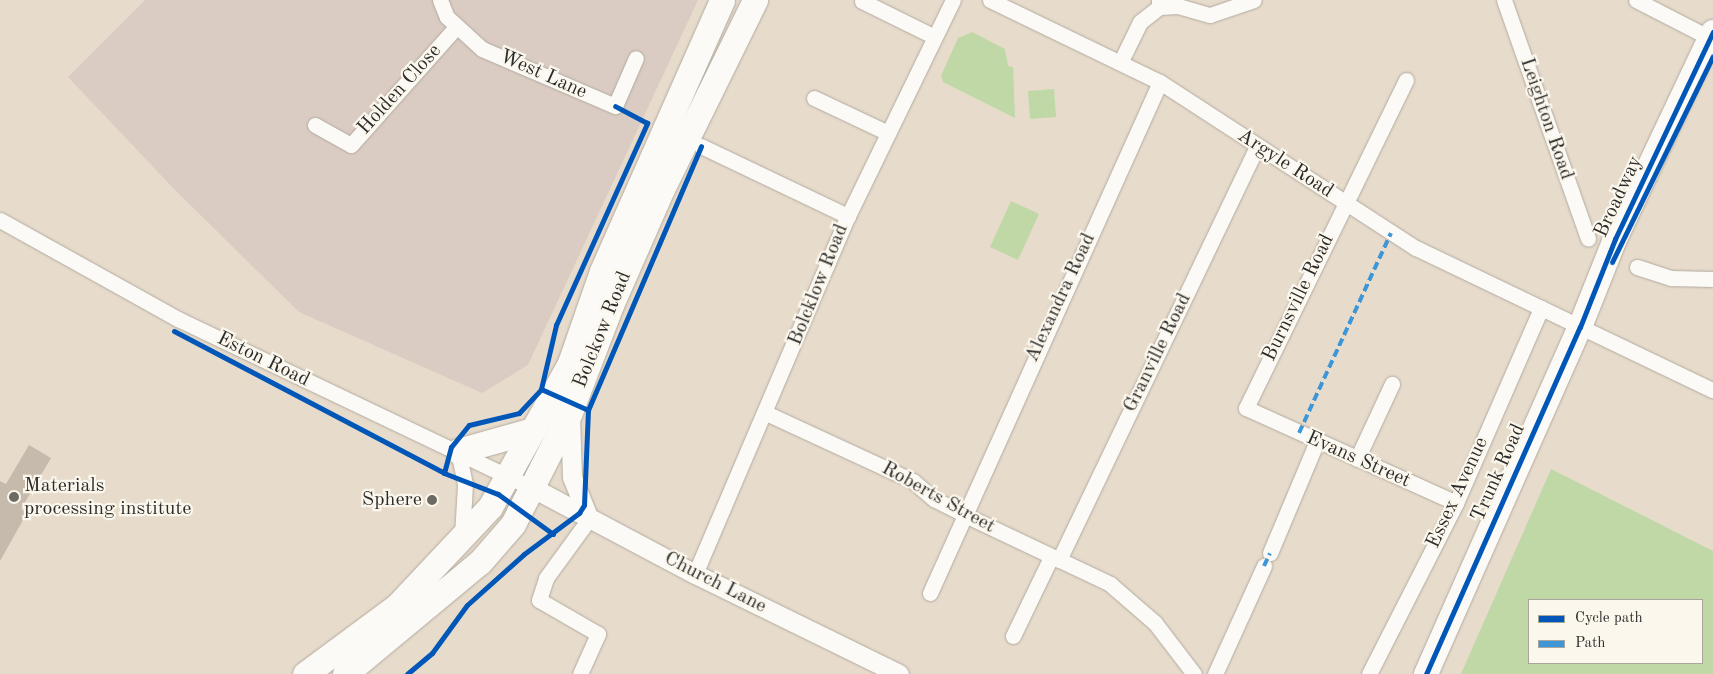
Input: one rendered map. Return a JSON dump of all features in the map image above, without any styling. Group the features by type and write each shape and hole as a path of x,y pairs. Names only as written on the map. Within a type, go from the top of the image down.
{"highway":[{"name":"Bolckow Road","path":"305,674 397,606 490,507 570,363 602,271 722,0"},
{"name":"Bolckow Road","path":"352,669 480,562 513,524 570,412 611,305 662,189 755,0"},
{"path":"458,451 533,430"}],"main road":[{"name":"Broadway","path":"1599,283 1615,239 1712,42"},
{"name":"Trunk Road","path":"1426,674 1599,283"}],"street":[{"name":"West Lane","path":"440,0 447,17 482,49 615,106 636,58"},
{"name":"Bolcklow Road","path":"696,574 766,414 848,216 953,0"},
{"name":"Argyle Road","path":"990,0 1121,61 1160,82 1345,204 1416,248 1713,390"},
{"path":"1121,61 1140,22 1159,4 1178,6 1210,15 1254,0"},
{"name":"Leighton Road","path":"1504,0 1588,239"},
{"name":"Broadway","path":"1636,0 1712,42"},
{"path":"862,2 935,37"},
{"name":"Holden Close","path":"315,125 351,145 458,26"},
{"name":"Burnsville Road","path":"1246,408 1406,80"},
{"name":"Alexandra Road","path":"930,593 1160,82"},
{"path":"814,98 888,133"},
{"path":"701,146 848,216"},
{"name":"Granville Road","path":"1013,636 1055,558 1257,146"},
{"name":"Eston Road","path":"0,220 178,319 413,433 458,451 533,488"},
{"path":"1637,267 1671,278 1713,279"},
{"name":"Essex Avenue","path":"1369,674 1456,503 1541,308"},
{"path":"1357,459 1392,384"},
{"name":"Evans Street","path":"1246,408 1317,442 1456,503"},
{"path":"570,412 572,478 589,519 546,578 539,600 598,634 580,674"},
{"name":"Roberts Street","path":"766,414 912,481 934,499 1110,584 1155,624 1194,674"},
{"path":"1215,674 1267,560 1317,442"},
{"path":"458,451 465,484 462,537"},
{"name":"Church Lane","path":"533,488 696,574 899,674"}],"shaded area":[{"path":"145,0 698,0 528,365 482,393 299,312 174,189 68,77"}],"green space":[{"path":"972,32 1005,49 1008,66 1013,67 1015,118 943,82 941,76 958,38"},
{"path":"1054,89 1056,117 1030,119 1028,91"},
{"path":"1011,201 1039,214 1018,260 990,247"},
{"path":"1551,469 1713,551 1713,674 1461,674"}],"building":[{"name":"Materials processing institute","path":"29,445 51,458 21,509 27,513 0,561 0,481 6,484"}],"marked path":[{"path":"1299,433 1391,233"},
{"path":"1264,566 1270,553"}],"cycle path":[{"path":"1426,674 1580,327 1615,239 1713,32"},
{"path":"1612,262 1713,56"},
{"path":"541,389 556,325 647,123 615,106"},
{"path":"407,674 432,653 467,605 524,554 579,513 584,505 588,410 701,146"},
{"path":"174,331 444,473 498,494 553,534"},
{"path":"444,473 451,447 469,425 519,413 541,389 588,410"}],"place":[{"name":"Materials processing institute","path":"14,497"},
{"name":"Sphere","path":"432,500"}]}
